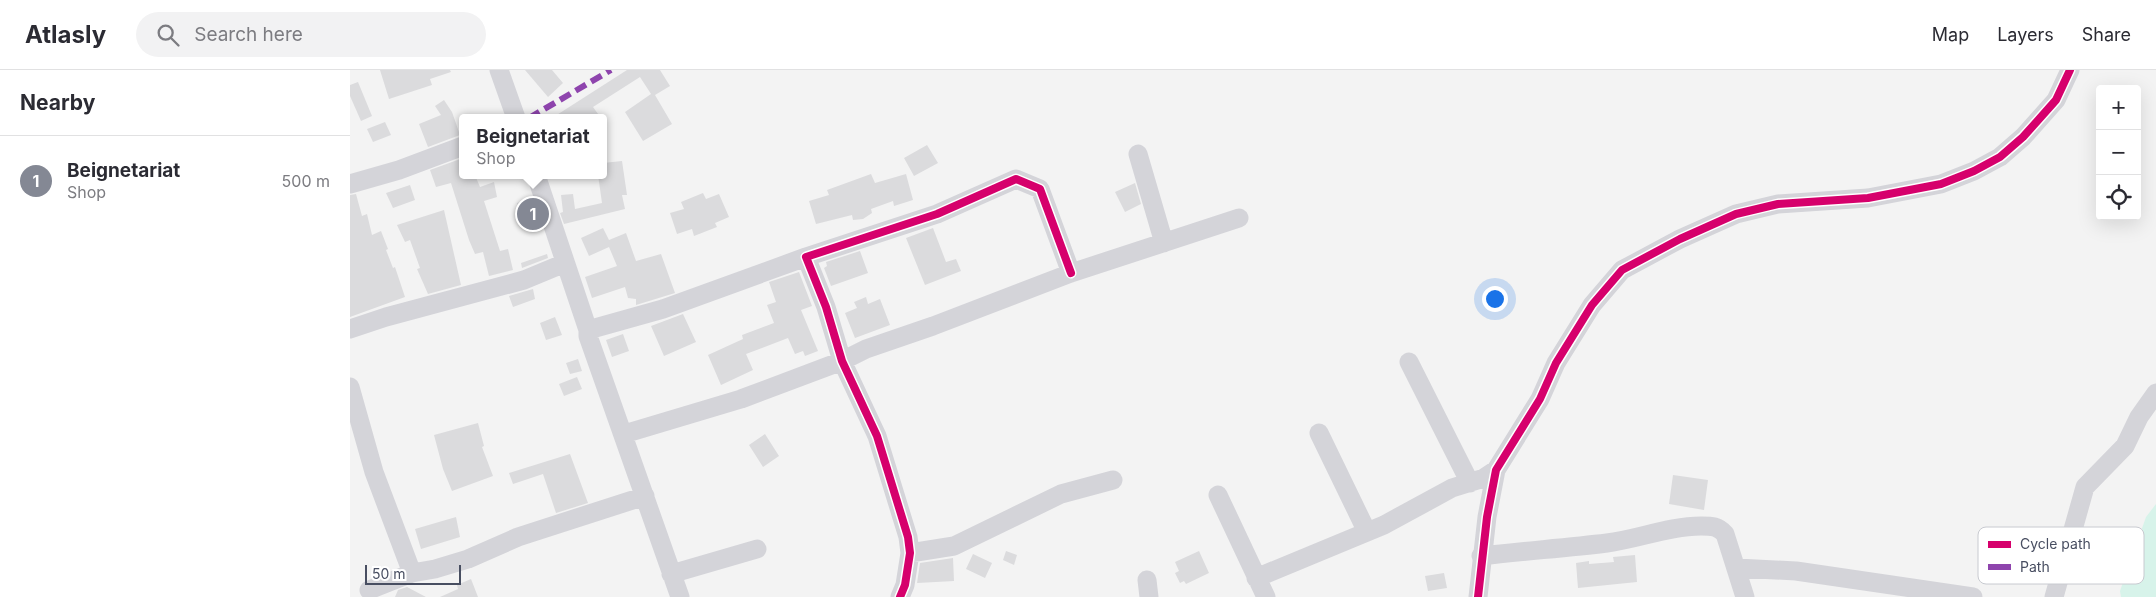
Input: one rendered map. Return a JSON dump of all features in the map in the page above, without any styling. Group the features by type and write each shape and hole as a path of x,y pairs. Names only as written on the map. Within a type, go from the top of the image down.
{"street":[{"path":"499,70 515,114"},
{"path":"1478,597 1482,556 1496,470 1540,399 1556,363 1592,305 1622,270 1671,243 1736,214 1778,204 1868,198 1941,184 1974,171 2000,157 2023,137 2056,100 2070,70"},
{"path":"350,184 399,170 459,148"},
{"path":"1138,154 1164,243"},
{"path":"537,179 588,330 588,336 680,597"},
{"path":"588,330 663,309 806,257 937,214 1016,179 1040,189 1071,273"},
{"path":"624,434 741,399 842,361 866,349 1071,273 1239,218"},
{"path":"806,257 826,307 842,361 877,436 908,537 910,553 905,585 900,597"},
{"path":"350,329 386,317 524,280 565,263"},
{"path":"1409,362 1470,482"},
{"path":"350,387 374,472 412,573"},
{"path":"2074,527 2085,487 2125,446 2139,417 2156,393"},
{"path":"1319,433 1367,532"},
{"path":"1256,578 1384,525 1452,488 1484,478 1496,470"},
{"path":"910,553 954,546 1061,494 1113,480"},
{"path":"1218,495 1266,597"},
{"path":"368,590 412,573 435,569 468,559 518,537 645,496"},
{"path":"1482,556 1607,543 1663,531 1712,526 1717,527 1726,534 1745,597"},
{"path":"671,574 757,549"},
{"path":"1737,568 1796,571 1973,597"},
{"path":"2054,597 2058,584"}],"green space":[{"path":"2156,504 2156,597 2121,597 2120,591 2122,584 2144,584 2144,527 2142,527 2146,517"}],"building":[{"path":"380,70 450,70 451,72 430,79 432,85 389,99"},
{"path":"525,70 552,70 563,83 548,97"},
{"path":"627,70 660,70 670,86 655,95 672,124 643,141 625,112 651,94 640,77 593,107 598,114 558,114"},
{"path":"358,82 372,116 361,121 350,96 350,85"},
{"path":"444,100 452,112 459,135 428,147 419,124 441,115 435,106"},
{"path":"385,122 391,135 373,142 367,129"},
{"path":"927,145 938,163 914,176 904,158"},
{"path":"459,159 459,179 477,179 480,187 494,182 497,197 484,201 500,251 508,249 513,270 489,276 483,252 475,254 469,240 451,183 436,187 430,170"},
{"path":"622,161 627,195 622,195 625,209 564,224 560,213 563,212 561,195 573,194 575,209 602,203 599,179 607,179 607,163"},
{"path":"871,174 875,183 906,174 913,200 894,206 893,201 871,209 872,213 863,219 853,220 852,215 816,224 809,201 829,195 827,190"},
{"path":"1135,183 1141,204 1125,212 1115,192"},
{"path":"410,185 415,200 393,208 386,193"},
{"path":"703,193 706,199 719,194 729,217 715,223 717,227 694,236 692,229 677,234 670,213 684,209 681,202"},
{"path":"356,194 362,216 367,214 372,235 381,231 388,249 386,250 393,268 395,267 405,297 350,317 350,195"},
{"path":"528,201 533,216 523,220 517,203"},
{"path":"444,210 461,285 428,294 417,269 420,268 410,240 405,242 397,225"},
{"path":"603,228 609,240 626,233 636,261 661,254 675,293 636,305 636,299 628,298 625,287 592,298 585,277 617,266 609,247 589,256 581,238"},
{"path":"933,228 946,262 956,259 961,271 925,285 906,238"},
{"path":"860,251 868,273 831,286 824,268 827,266 826,262"},
{"path":"547,254 548,258 522,268 521,263"},
{"path":"799,272 812,306 801,310 818,351 805,356 803,351 795,354 788,338 746,354 753,370 721,385 708,355 743,339 742,335 774,323 767,305 776,302 769,282"},
{"path":"533,289 535,299 513,307 509,296"},
{"path":"866,297 868,304 880,299 890,325 855,338 845,313 857,308 854,302"},
{"path":"683,314 696,342 664,356 651,326"},
{"path":"555,317 562,335 546,340 540,323"},
{"path":"623,334 629,351 612,357 606,340"},
{"path":"578,359 582,371 570,374 566,363"},
{"path":"577,377 582,389 564,396 559,384"},
{"path":"478,423 484,446 482,447 493,476 452,491 443,469 434,435"},
{"path":"765,434 779,456 763,467 749,445"},
{"path":"570,454 588,503 556,513 543,474 513,484 509,473"},
{"path":"1673,475 1708,480 1704,510 1669,504"},
{"path":"456,517 460,537 421,549 415,529"},
{"path":"1006,551 1017,555 1014,565 1003,560"},
{"path":"1199,551 1209,573 1186,584 1184,581 1180,583 1175,573 1179,571 1175,562"},
{"path":"973,554 992,563 985,578 966,569"},
{"path":"1635,555 1637,582 1578,588 1576,563 1589,561 1589,564 1614,562 1613,557"},
{"path":"953,558 954,581 917,583 920,563"},
{"path":"1444,573 1447,588 1428,591 1425,576"},
{"path":"471,579 478,597 440,597 458,589 457,585"},
{"path":"407,587 426,597 395,597 398,590"}],"marked path":[{"path":"536,114 611,70"}],"cycle path":[{"path":"1478,597 1487,517 1496,470 1540,399 1556,363 1592,305 1622,270 1680,239 1736,214 1778,204 1868,198 1941,184 1974,171 2000,157 2023,137 2056,100 2070,70"},
{"path":"900,597 905,585 910,553 908,537 877,436 842,361 826,307 806,257 937,214 1016,179 1040,189 1071,273"}],"place":[{"name":"Beignetariat","path":"533,214"}]}
